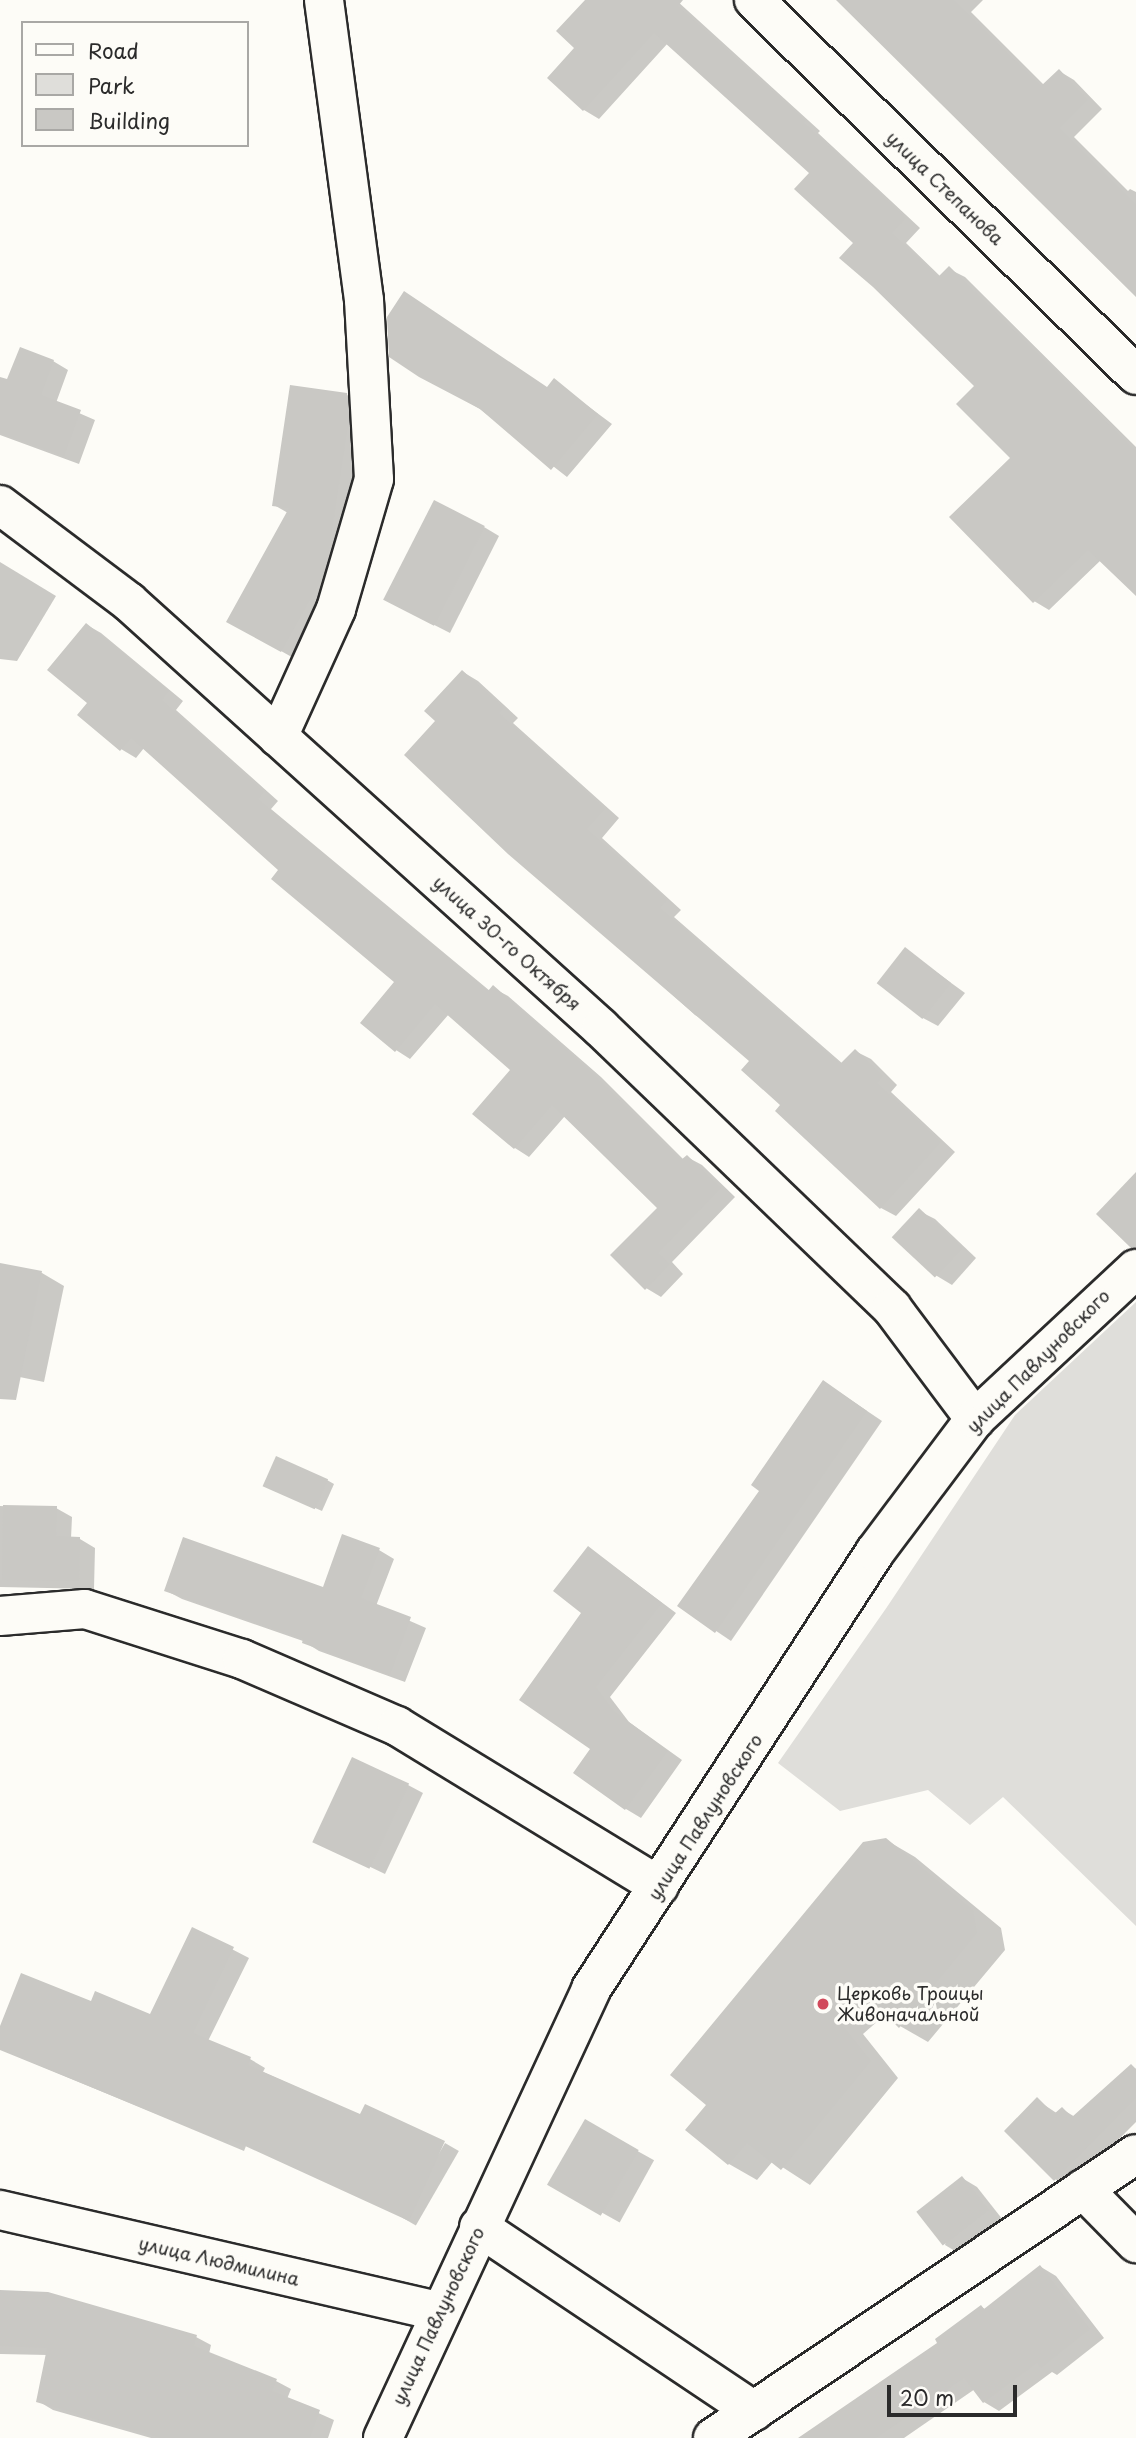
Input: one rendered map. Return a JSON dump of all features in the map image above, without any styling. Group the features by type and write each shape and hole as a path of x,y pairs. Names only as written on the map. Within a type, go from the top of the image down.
{"street":[{"path":"278,737 336,609 373,479 364,300 324,0"},
{"name":"улица Степанова","path":"754,0 1136,375"},
{"name":"улица 30-го Октября","path":"0,505 129,602 601,1028 892,1308 975,1419"},
{"name":"улица Павлуновского","path":"383,2438 439,2311 591,1989 875,1552 975,1419 1136,1269"},
{"path":"0,1616 85,1609 242,1659 397,1726 659,1886"},
{"path":"713,2438 1136,2154"},
{"path":"1083,2189 1136,2243"},
{"name":"улица Людмилина","path":"0,2210 439,2311"},
{"path":"479,2227 754,2411"}],"green space":[{"path":"1136,1302 1136,1926 1003,1797 970,1825 928,1790 840,1811 778,1763 887,1607 1015,1415"}],"building":[{"path":"585,0 683,0 678,6 806,121 804,123 906,218 892,233 938,277 949,266 1136,451 1136,596 1088,550 1033,603 949,517 1010,458 956,404 974,386 873,287 839,258 853,243 794,189 809,173 654,33 583,111 547,78 574,48 556,31"},
{"path":"836,0 954,0 1041,86 1059,69 1088,100 1060,128 1136,204 1136,297"},
{"path":"404,291 547,387 554,378 598,414 551,470 480,409 419,377 389,357 387,317"},
{"path":"20,347 54,360 41,395 81,410 64,456 0,433 0,377 7,379"},
{"path":"290,385 347,393 349,418 327,563 323,576 281,652 226,622 289,508 272,506"},
{"path":"434,500 485,526 434,626 383,600"},
{"path":"86,623 169,691 162,700 264,792 258,799 488,991 493,985 586,1067 681,1160 687,1155 721,1188 658,1253 670,1264 645,1290 610,1255 657,1208 552,1105 514,1149 472,1114 510,1070 435,1004 395,1052 360,1023 394,982 271,879 278,870 131,738 120,751 77,715 87,703 47,670"},
{"path":"462,670 504,708 499,713 605,809 587,829 667,900 660,908 840,1064 855,1049 883,1076 877,1083 941,1142 880,1209 775,1111 780,1105 741,1070 749,1061 508,854 404,755 435,721 424,711"},
{"path":"905,947 951,983 922,1019 877,983"},
{"path":"1136,1172 1136,1248 1131,1248 1096,1214"},
{"path":"919,1208 962,1248 935,1277 892,1237"},
{"path":"0,1263 42,1271 16,1400 0,1399"},
{"path":"823,1380 867,1411 715,1633 677,1606 759,1491 751,1485"},
{"path":"276,1456 328,1479 315,1509 263,1486"},
{"path":"3,1505 57,1506 56,1536 80,1537 79,1581 2,1580"},
{"path":"342,1534 380,1548 361,1598 411,1617 390,1675 302,1643 303,1639 164,1591 183,1537 323,1587"},
{"path":"588,1546 662,1603 596,1687 614,1711 668,1751 625,1810 573,1773 590,1749 519,1700 581,1613 553,1591"},
{"path":"352,1757 409,1784 369,1869 312,1842"},
{"name":"Церковь Троицы Живоначальной","path":"886,1838 973,1910 977,1933 899,2028 863,1993 836,2017 871,2061 781,2170 747,2143 728,2165 685,2130 706,2105 670,2075 863,1842"},
{"path":"192,1927 234,1947 193,2033 251,2057 248,2065 360,2114 365,2104 445,2141 409,2221 230,2139 228,2143 0,2050 0,2026 21,1973 91,2001 95,1991 150,2014"},
{"path":"1131,2064 1136,2069 1136,2098 1054,2181 1004,2131 1037,2097 1054,2114 1062,2107 1072,2117"},
{"path":"585,2119 639,2150 601,2216 547,2185"},
{"path":"962,2176 988,2210 943,2246 916,2212"},
{"path":"1040,2265 1090,2329 1041,2368 1037,2363 983,2403 964,2378 876,2438 798,2438 937,2343 935,2339 981,2305 984,2309"},
{"path":"0,2290 48,2292 197,2335 194,2346 277,2379 272,2391 320,2410 310,2438 161,2438 36,2402 47,2348 0,2346"}],"place":[{"name":"Церковь Троицы Живоначальной","path":"823,2004"}]}
